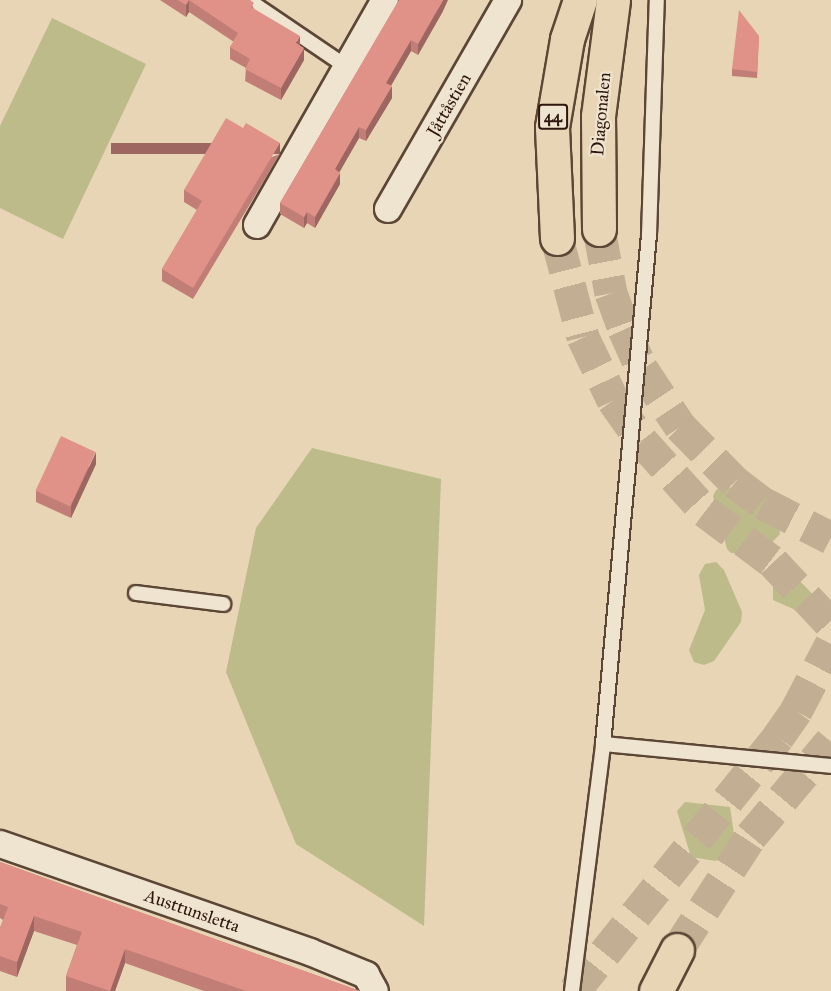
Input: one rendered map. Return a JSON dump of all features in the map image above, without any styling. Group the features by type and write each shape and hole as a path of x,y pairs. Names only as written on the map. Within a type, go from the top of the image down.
{"main road":[{"name":"44","path":"556,238 552,127 567,39 580,0"},
{"name":"Diagonalen","path":"599,229 598,116 612,0"},
{"path":"656,991 677,950"}],"street":[{"path":"257,225 385,0"},
{"name":"Jåttåstien","path":"388,208 508,0"},
{"name":"Austtunsletta","path":"0,844 310,952 366,975 375,991"}],"lane":[{"path":"248,0 347,67"},
{"path":"572,991 603,744 649,235 657,0"},
{"path":"136,593 223,604"},
{"path":"603,744 831,766"}],"shaded area":[{"path":"52,18 146,64 63,239 0,208 0,126"},
{"path":"312,448 441,479 424,926 296,844 226,672 256,528"},
{"path":"727,487 775,494 780,534 760,555 731,553 727,549 713,496 716,490"},
{"path":"716,562 724,570 742,612 741,622 714,661 704,665 694,662 689,650 705,610 699,575 705,564"},
{"path":"783,571 791,572 829,611 823,622 773,600 773,579"},
{"path":"685,802 730,807 735,841 716,861 691,857 677,811"}],"building":[{"path":"178,0 189,0 186,5"},
{"path":"189,0 250,0 254,3 251,7 300,36 296,43 304,48 281,88 245,69 250,59 230,47 238,33"},
{"path":"399,0 443,0 418,44 411,40 386,83 392,86 366,130 359,127 335,169 340,173 315,217 307,212 304,217 280,203"},
{"path":"739,10 759,36 757,72 732,69"},
{"path":"226,118 243,128 246,123 280,143 193,288 162,269 202,201 184,190"},
{"path":"61,436 95,452 70,506 36,490"},
{"path":"0,862 360,991 246,991 125,949 110,991 66,976 82,932 34,916 17,962 0,956 0,928 8,907 0,904"}],"tunnel":[{"path":"599,229 611,293 624,329 642,369 680,426 735,482 763,503 831,538"},
{"path":"557,238 583,337 613,400 642,441 705,511 773,562 830,623"},
{"path":"574,991 778,737 796,711 831,644"},
{"path":"677,950 751,836 831,741"}]}
